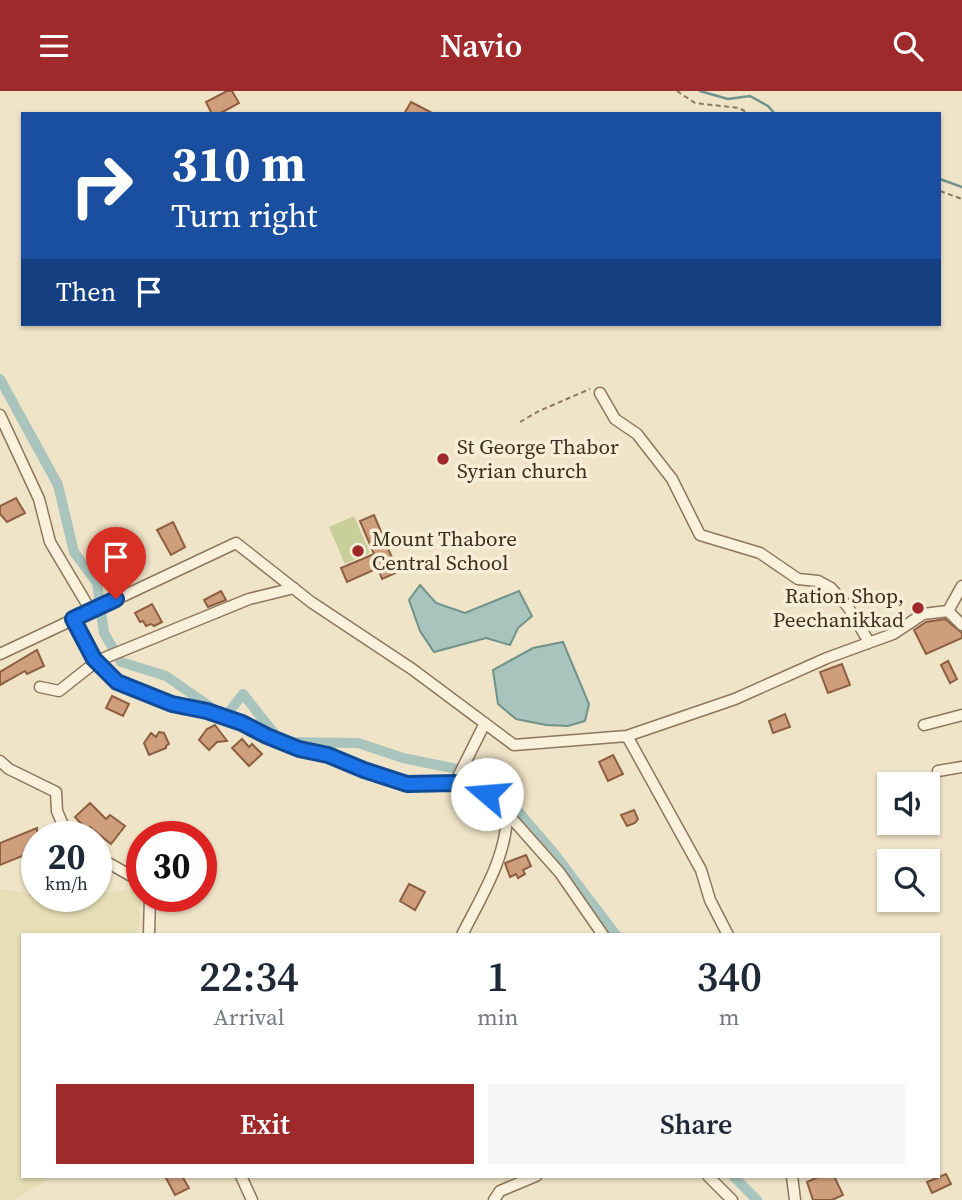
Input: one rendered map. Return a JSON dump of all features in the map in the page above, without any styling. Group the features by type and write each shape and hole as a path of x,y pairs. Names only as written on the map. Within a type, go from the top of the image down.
{"street":[{"path":"600,393 615,419 636,434 673,479 700,535 760,553 798,579 818,581 831,587 848,607 869,642"},
{"path":"0,415 39,499 50,542 90,611"},
{"path":"0,654 236,543 294,588 412,669 514,745 627,736 735,699 827,658 893,634 923,614 948,611"},
{"path":"948,611 962,586"},
{"path":"40,687 59,691 97,661 249,600 294,588"},
{"path":"948,611 962,625"},
{"path":"73,619 97,661 117,682 172,704 207,711 242,723 299,749 328,755 407,784 455,783 487,794 524,830 560,873 602,933"},
{"path":"924,725 962,715"},
{"path":"455,783 485,723"},
{"path":"627,736 701,870 710,900 726,933"},
{"path":"0,761 9,769 55,792 61,821"},
{"path":"939,771 962,767"},
{"path":"463,933 488,886 505,839 506,813"},
{"path":"149,933 150,912"},
{"path":"242,1178 252,1200"},
{"path":"494,1200 500,1191 531,1178"},
{"path":"710,1178 732,1200"},
{"path":"783,1200 793,1196 792,1178"}],"path":[{"path":"677,91 695,103 740,108 747,112"},
{"path":"941,191 962,199"},
{"path":"520,422 596,386 600,393"}],"shaded area":[{"path":"0,889 21,893 21,912 112,912 112,892 126,890 126,912 140,912 138,933 21,933 21,1178 46,1178 15,1200 0,1200"}],"green space":[{"path":"354,516 370,553 345,564 329,527"}],"water":[{"path":"420,585 436,603 465,613 519,591 532,616 518,628 510,645 486,638 434,652 420,631 409,600"},
{"path":"563,642 589,704 585,721 568,726 516,719 498,704 493,670 533,648"}],"building":[{"path":"232,91 239,103 223,112 211,112 206,102"},
{"path":"411,102 430,112 405,112"},
{"path":"16,498 25,513 7,522 0,514 0,506"},
{"path":"374,515 398,572 382,579 378,568 347,582 341,568 374,554 360,521"},
{"path":"173,522 185,547 171,555 157,530"},
{"path":"221,591 226,600 208,607 204,600"},
{"path":"152,604 162,622 146,626 135,613"},
{"path":"945,619 962,633 962,638 926,654 914,630 926,622"},
{"path":"37,650 44,666 27,674 25,671 0,685 0,672"},
{"path":"948,661 957,679 950,683 941,665"},
{"path":"842,664 850,685 828,693 820,672"},
{"path":"112,696 129,704 123,716 106,708"},
{"path":"785,714 790,727 773,733 769,721"},
{"path":"215,725 227,741 217,742 209,750 199,740 207,729"},
{"path":"159,732 164,733 169,744 149,755 144,743 151,733 156,737"},
{"path":"242,739 249,747 252,744 262,754 249,766 232,748"},
{"path":"613,755 623,774 608,781 599,762"},
{"path":"90,803 106,819 110,815 125,826 112,843 112,821 79,821 75,817"},
{"path":"634,810 638,819 627,826 621,815"},
{"path":"21,834 21,856 0,865 0,843"},
{"path":"526,855 531,866 523,870 525,874 518,878 516,874 510,877 505,863"},
{"path":"409,884 425,892 415,910 400,901"},
{"path":"946,1174 951,1184 932,1193 927,1182"},
{"path":"166,1178 183,1178 189,1188 175,1195"},
{"path":"816,1178 835,1178 843,1195 832,1200 813,1200 807,1182"}],"waterway":[{"path":"700,91 728,99 750,96 773,112"},
{"path":"941,179 962,187"},
{"path":"0,379 58,485 74,552 97,583 104,633 121,662 166,676 225,717 243,694 281,742 358,743 403,758 462,770 505,796 553,852 614,933"},
{"path":"735,1178 757,1200"}],"place":[{"name":"St George Thabor Syrian church","path":"443,459"},
{"name":"Mount Thabore Central School","path":"358,551"},
{"name":"Ration Shop, Peechanikkad","path":"918,608"}],"route":[{"path":"116,599 73,619 94,659 117,682 172,704 207,711 242,723 299,749 328,755 407,784 455,783 487,794"}]}
